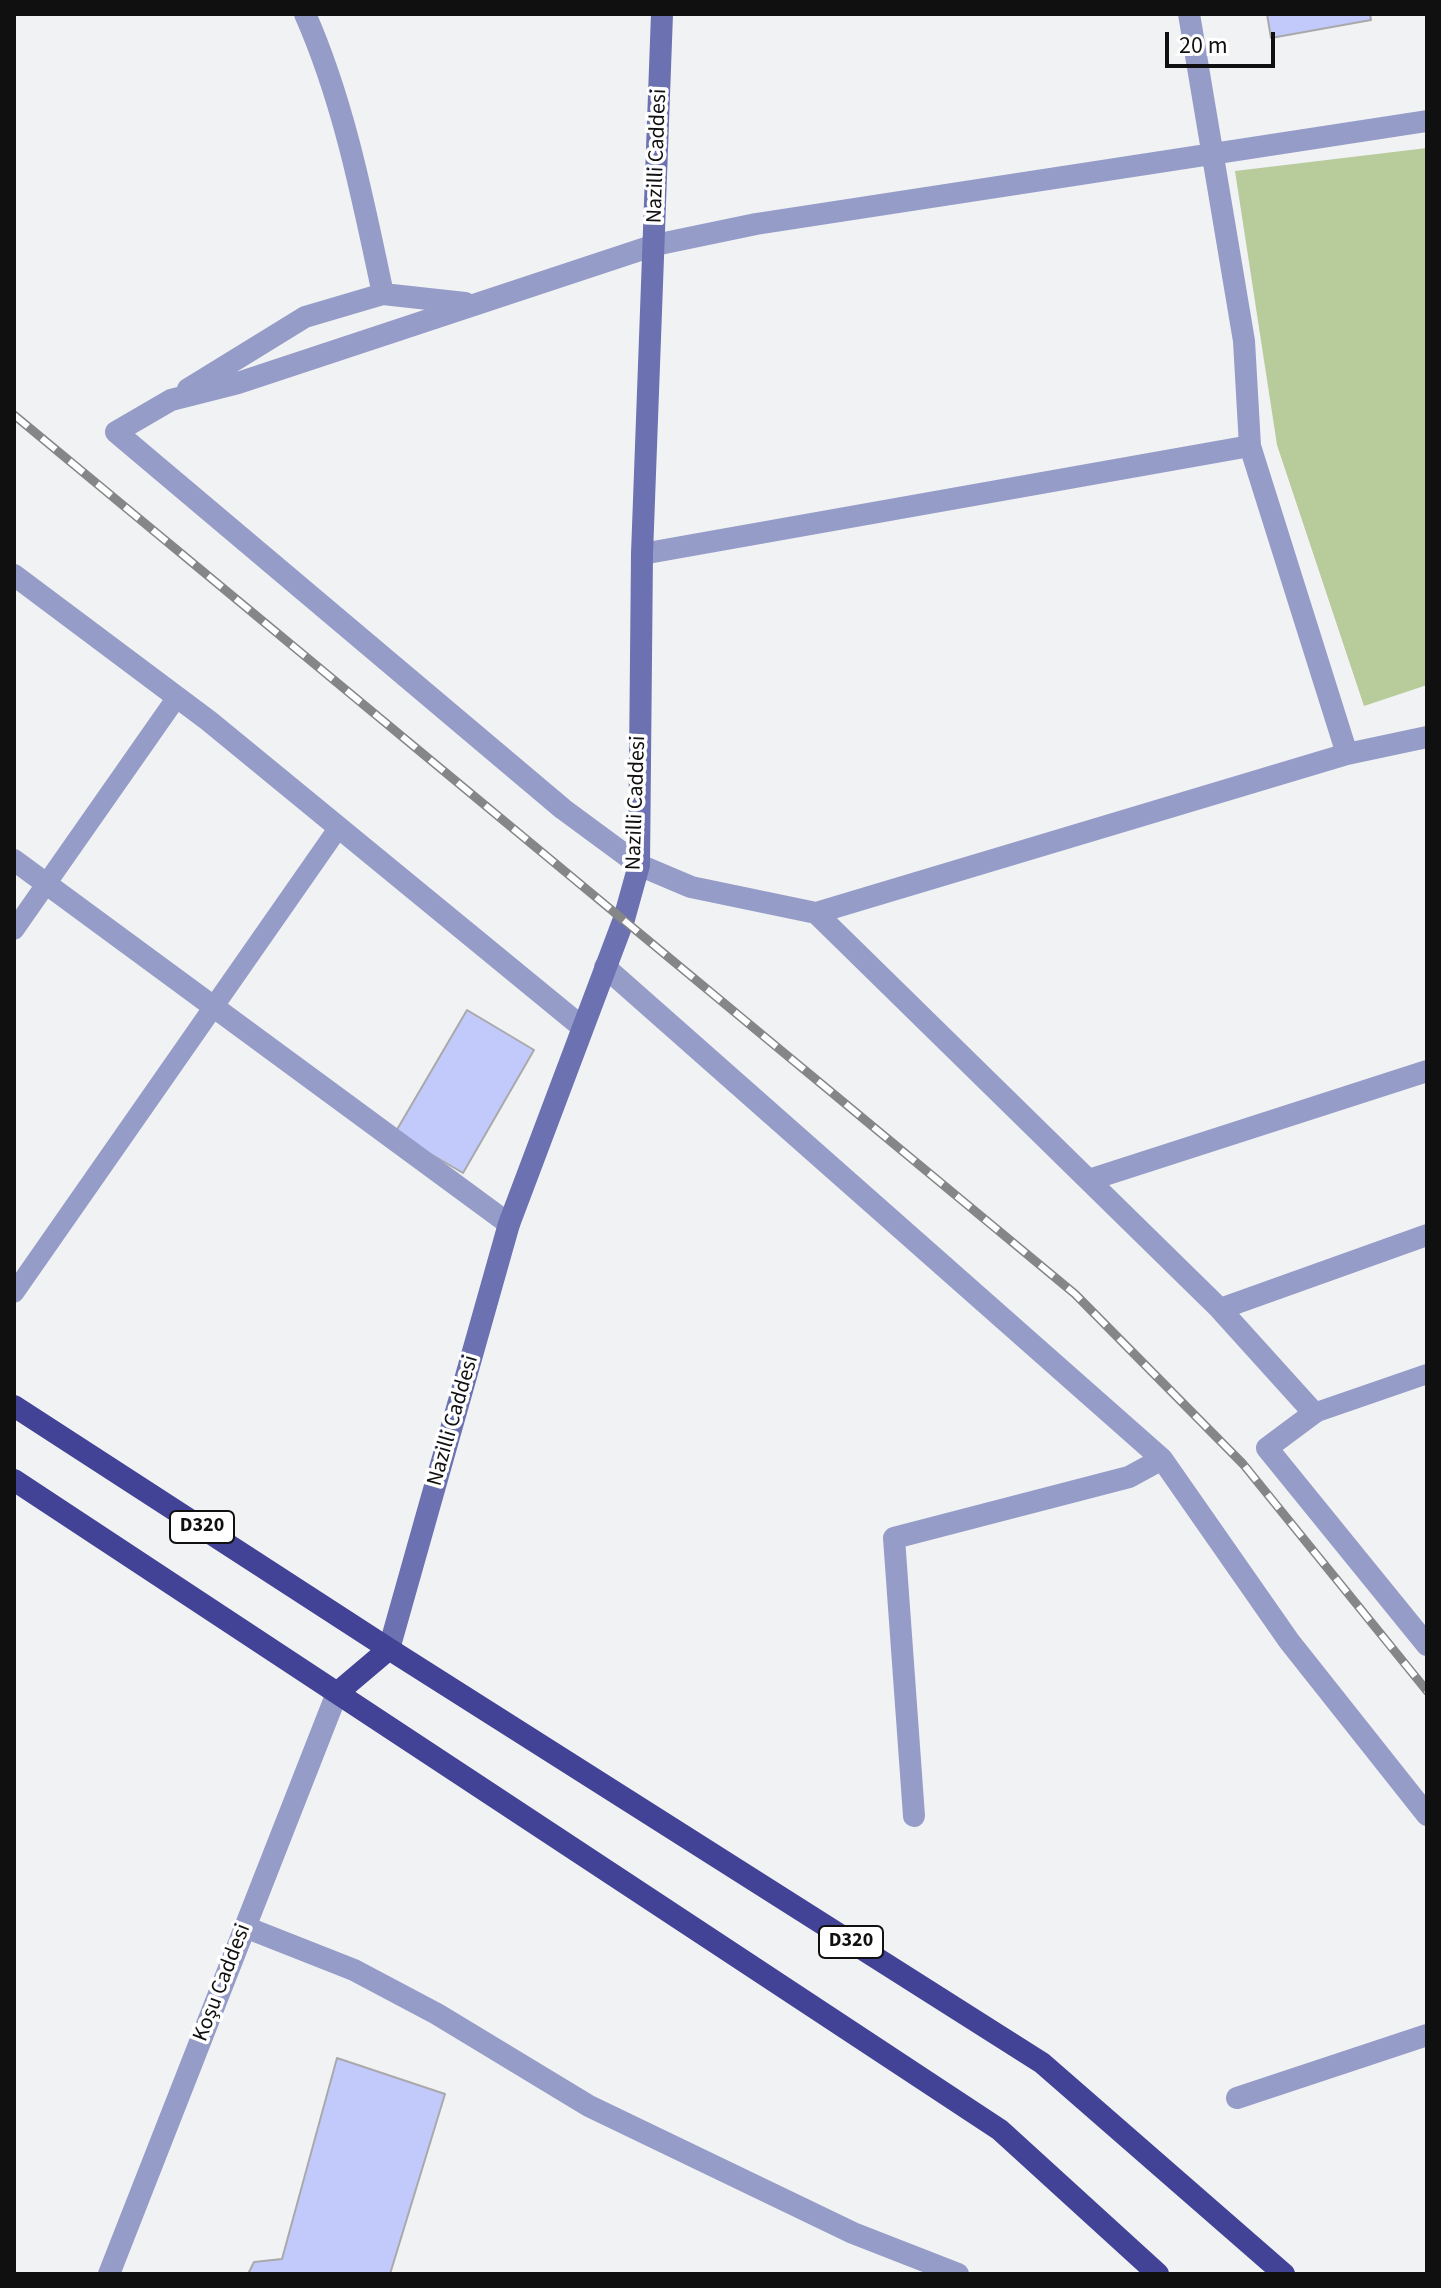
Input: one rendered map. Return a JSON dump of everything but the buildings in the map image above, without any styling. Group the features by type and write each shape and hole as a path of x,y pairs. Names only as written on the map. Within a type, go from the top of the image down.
{"highway":[{"name":"D320","path":"14,1406 389,1649 1042,2063 1284,2274"},
{"path":"14,1480 1000,2130 1155,2273"},
{"path":"337,1693 389,1649"}],"main road":[{"name":"Nazilli Caddesi","path":"389,1649 509,1224 624,919 639,865 642,554 662,14"}],"street":[{"path":"305,14 321,50 354,169 383,294"},
{"path":"1189,14 1244,341 1250,446 1347,754"},
{"path":"171,400 238,383 655,245 756,224 1427,121"},
{"path":"475,304 383,294 305,317 116,432 563,809 639,865 691,887 816,913 1347,754 1427,737"},
{"path":"642,554 1250,446"},
{"path":"16,582 177,697 582,1027"},
{"path":"14,860 509,1224"},
{"path":"816,913 1220,1309 1314,1413 1267,1448 1427,1645"},
{"path":"605,967 1162,1459 1289,1641 1427,1815"},
{"path":"1089,1180 1427,1071"},
{"path":"1220,1309 1427,1235"},
{"path":"914,1816 894,1538 1129,1477 1162,1459"},
{"name":"Koşu Caddesi","path":"109,2274 337,1693"},
{"path":"245,1927 354,1970 437,2014 589,2106 853,2233 958,2274"},
{"path":"1237,2098 1427,2035"}],"lane":[{"path":"14,930 177,697"},
{"path":"14,1293 339,827"},
{"path":"1314,1413 1427,1374"}],"green space":[{"path":"1427,148 1427,685 1364,706 1277,445 1235,171"}],"railway":[{"path":"14,415 1075,1294 1243,1464 1427,1691"}]}
